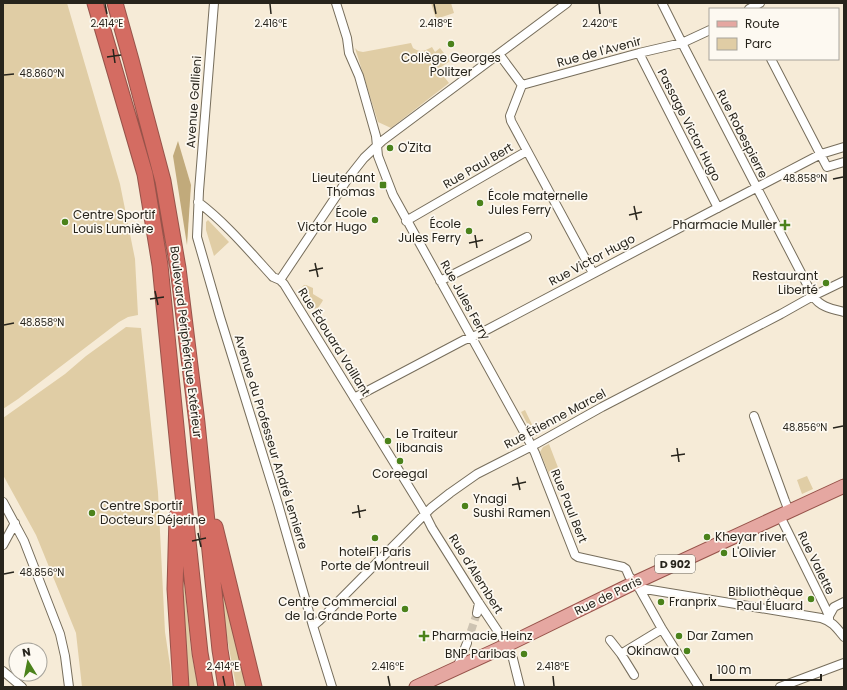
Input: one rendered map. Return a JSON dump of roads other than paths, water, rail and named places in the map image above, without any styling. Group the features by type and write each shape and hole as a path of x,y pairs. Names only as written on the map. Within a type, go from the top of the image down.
{"highway":[{"path":"95,3 145,174 160,266 200,652 206,687"},
{"name":"Boulevard Périphérique Extérieur","path":"115,3 163,181 178,268 197,423 220,650 226,687"},
{"path":"197,423 214,522 254,687"},
{"path":"179,457 175,589 180,646 181,687"}],"main road":[{"name":"Rue de Paris","path":"416,687 637,586 785,513 844,486"}],"street":[{"name":"Avenue Gallieni","path":"198,202 214,3"},
{"name":"Rue Jules Ferry","path":"336,3 347,38 348,53 359,76 376,136 378,156 393,195 531,446"},
{"path":"280,280 349,177 364,158 377,146 567,3"},
{"name":"Rue Robespierre","path":"662,3 812,296"},
{"path":"751,8 760,3"},
{"name":"Rue de l'Avenir","path":"522,85 639,53 682,43 709,30"},
{"name":"Passage Victor Hugo","path":"639,53 718,208"},
{"path":"499,54 522,85"},
{"path":"772,60 827,167 844,162"},
{"name":"Rue Paul Bert","path":"406,221 527,151 511,121 510,116 522,85"},
{"name":"Rue Victor Hugo","path":"354,398 821,154 844,147"},
{"path":"527,151 593,273"},
{"name":"Rue Édouard Vaillant","path":"198,202 236,237 273,278 280,280 284,284 425,514"},
{"name":"Avenue du Professeur André Lemierre","path":"198,202 198,237 201,250 332,687"},
{"path":"440,281 526,237"},
{"name":"Rue Étienne Marcel","path":"313,626 431,508 477,474 781,314 812,296 844,282"},
{"path":"812,296 818,303 844,312"},
{"name":"Rue Valette","path":"754,416 786,504 785,513 829,618"},
{"name":"Rue Paul Bert","path":"531,446 575,555 578,557 623,567 626,569 629,576 637,586"},
{"path":"3,502 24,541 60,634 65,656 69,687"},
{"name":"Rue d'Alembert","path":"425,514 432,528 507,645 513,659 520,687"},
{"path":"3,545 15,523"},
{"path":"637,586 821,618 829,618 844,636"},
{"path":"637,586 699,687"},
{"path":"476,613 479,602"},
{"path":"829,618 834,607 844,602"},
{"path":"621,654 662,629"},
{"path":"610,640 634,675"},
{"path":"457,668 467,643"},
{"path":"780,687 844,663"},
{"path":"3,671 22,687"}],"tunnel":[{"path":"467,643 477,613"}],"place":[{"name":"Collège Georges Politzer","path":"451,44"},
{"name":"O'Zita","path":"390,148"},
{"name":"Lieutenant Thomas","path":"383,185"},
{"name":"École maternelle Jules Ferry","path":"480,203"},
{"name":"École Victor Hugo","path":"375,220"},
{"name":"Centre Sportif Louis Lumière","path":"65,222"},
{"name":"Pharmacie Muller","path":"785,225"},
{"name":"École Jules Ferry","path":"469,231"},
{"name":"Restaurant Liberté","path":"826,283"},
{"name":"Le Traiteur libanais","path":"388,441"},
{"name":"Coreegal","path":"400,461"},
{"name":"Ynagi Sushi Ramen","path":"465,506"},
{"name":"Centre Sportif Docteurs Déjerine","path":"92,513"},
{"name":"Kheyar river","path":"707,537"},
{"name":"hotelF1 Paris Porte de Montreuil","path":"375,538"},
{"name":"L'Olivier","path":"724,553"},
{"name":"Bibliothèque Paul Éluard","path":"811,599"},
{"name":"Franprix","path":"661,602"},
{"name":"Centre Commercial de la Grande Porte","path":"405,609"},
{"name":"Pharmacie Heinz","path":"424,636"},
{"name":"Dar Zamen","path":"679,636"},
{"name":"Okinawa","path":"687,651"},
{"name":"BNP Paribas","path":"524,654"}]}
